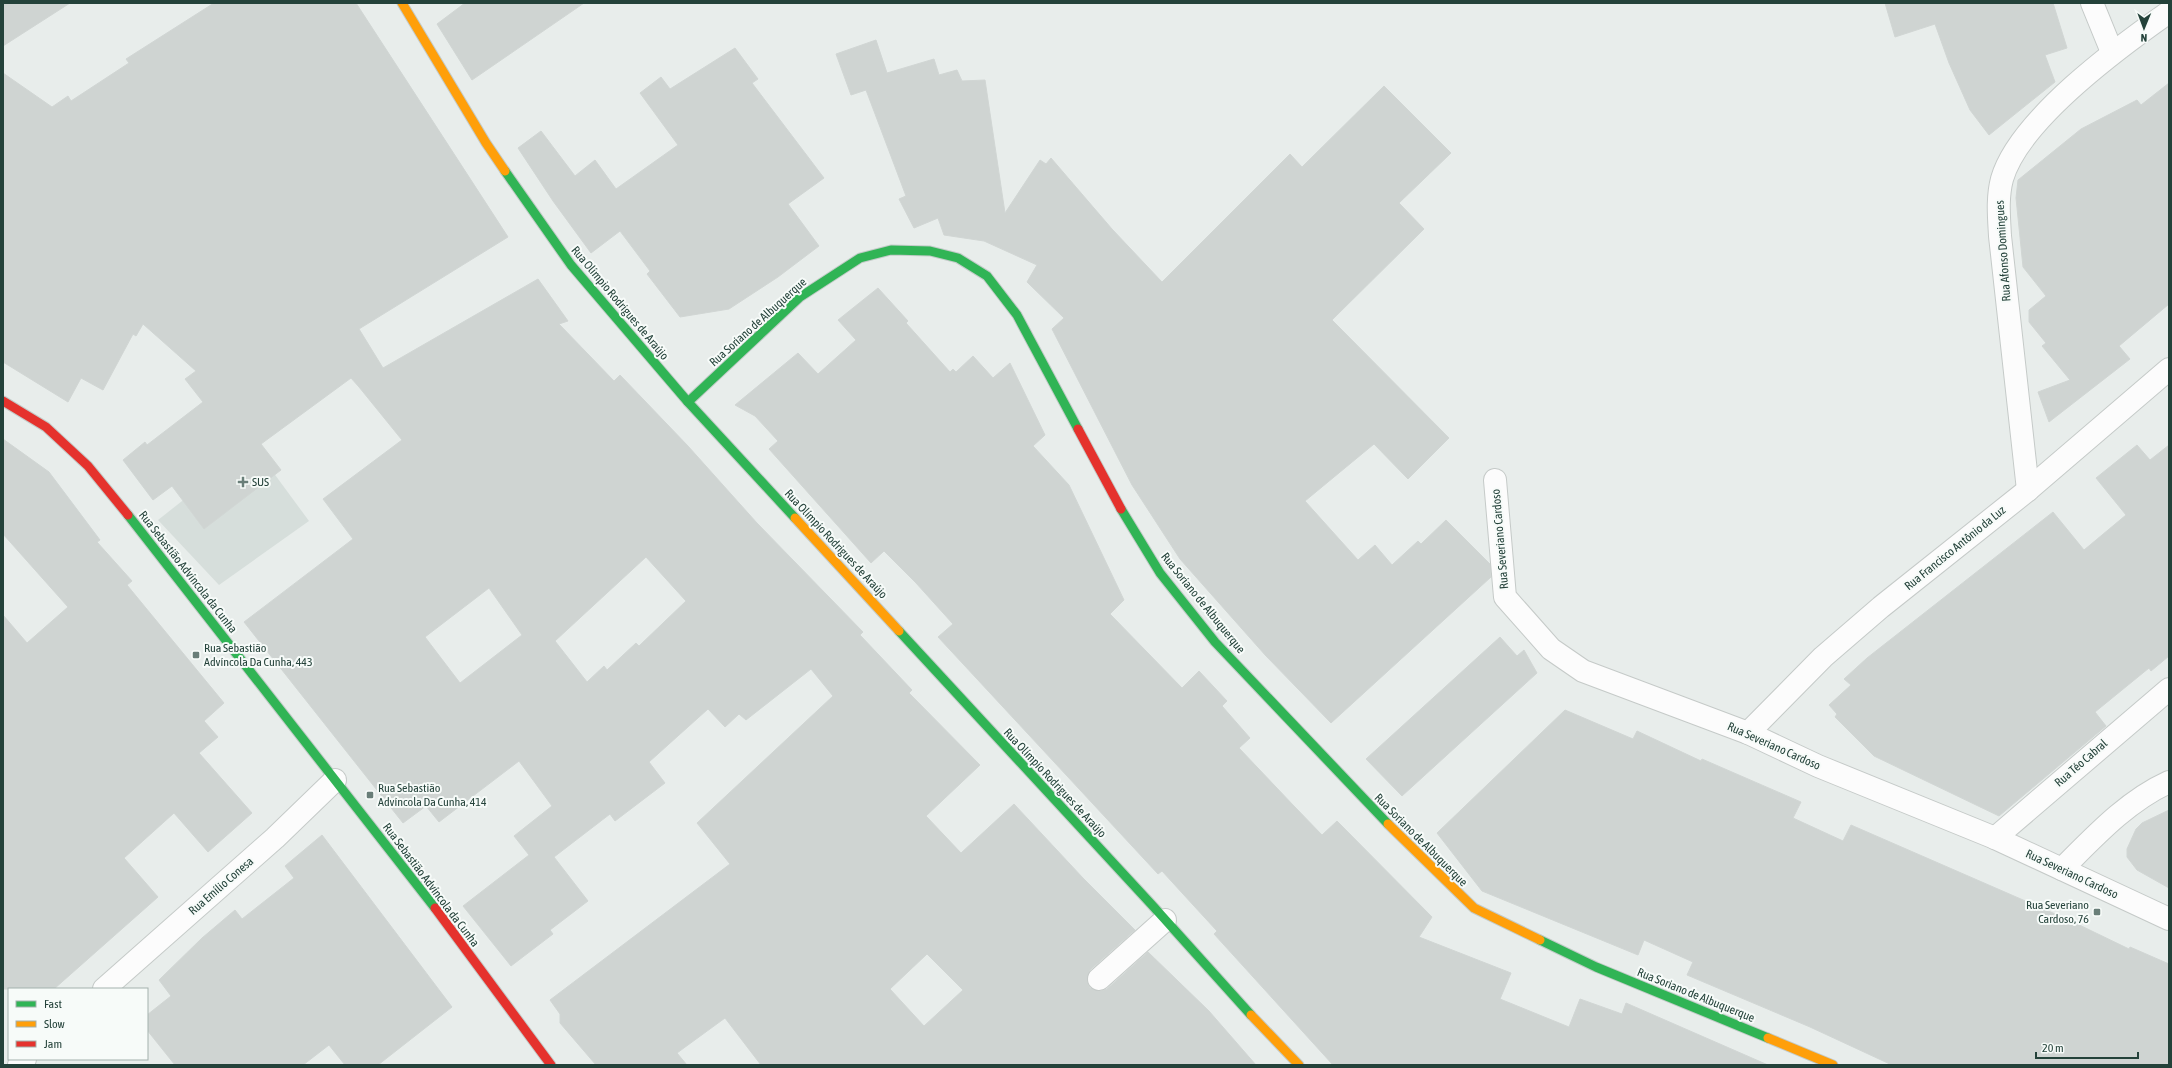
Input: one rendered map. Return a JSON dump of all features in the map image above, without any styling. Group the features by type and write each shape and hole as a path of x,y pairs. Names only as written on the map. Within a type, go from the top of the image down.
{"street":[{"name":"Rua Olímpio Rodrigues de Araújo","path":"402,3 486,143 571,265 688,402 1165,920 1234,998 1299,1065"},
{"path":"2092,3 2112,52"},
{"name":"Rua Afonso Domingues","path":"2028,490 2000,236 1998,197 2001,185 2010,161 2030,131 2112,52 2169,12"},
{"name":"Rua Soriano de Albuquerque","path":"688,402 800,297 860,258 891,250 930,250 958,258 987,276 1017,315 1115,499 1160,573 1216,642 1383,819 1474,908 1596,967 1833,1065"},
{"name":"Rua Francisco Antônio da Luz","path":"1748,733 1829,652 1881,607 2028,490 2169,369"},
{"name":"Rua Sebastião Advíncola da Cunha","path":"3,401 46,427 88,466 141,531 430,901 551,1065"},
{"name":"Rua Severiano Cardoso","path":"1495,480 1505,597 1551,648 1583,671 1748,733 1818,766 1995,838 2169,919"},
{"name":"Rua Téo Cabral","path":"1995,838 2169,689"},
{"name":"Rua Emílio Conesa","path":"105,988 275,838 335,780"},
{"path":"2062,869 2097,834 2137,800 2169,782"},
{"path":"1099,979 1165,920"}],"shaded area":[{"name":"SUS","path":"253,445 309,521 219,585 158,520"}],"building":[{"path":"3,3 70,3 3,46"},
{"path":"214,3 356,3 508,237 359,329 383,368 538,279 568,321 559,324 614,381 620,375 688,446 757,523 863,632 860,635 912,690 909,693 980,765 926,816 961,853 1014,804 1083,878 1135,930 1090,970 1087,981 1090,988 1101,991 1107,989 1148,952 1209,1011 1256,1065 761,1065 725,1018 677,1053 687,1065 596,1065 560,1023 560,1014 550,1000 730,864 697,823 833,696 811,669 746,720 739,714 725,727 708,709 649,762 665,783 615,821 610,814 554,857 588,901 550,930 553,934 511,966 463,906 529,855 514,836 552,806 519,761 439,822 426,806 403,823 244,622 353,539 323,499 402,440 359,387 351,378 261,444 281,470 204,529 172,486 153,500 123,460 145,442 147,445 203,402 185,379 196,371 143,324 136,336 133,334 103,390 81,378 68,402 3,362 3,73 52,107 68,96 71,101 129,63 126,59","holes":["646,557 686,601 639,646 636,643 607,670 604,666 587,682 555,641","489,588 522,635 460,683 425,637","927,954 963,990 924,1026 890,989"]},
{"path":"465,3 584,3 472,80 437,24"},
{"path":"1885,3 2053,3 2067,48 2045,55 2055,82 1989,135 1970,110 1949,63 1935,24 1895,37"},
{"path":"876,40 887,73 934,59 939,75 957,70 962,81 985,80 1005,213 1040,160 1046,164 1051,158 1112,229 1162,282 1290,154 1302,167 1384,86 1451,153 1399,203 1424,229 1332,320 1449,438 1408,479 1374,444 1305,501 1358,560 1375,545 1392,565 1418,541 1421,544 1446,520 1490,564 1491,577 1331,723 1266,656 1180,559 1132,485 1052,329 1064,318 1027,282 1037,265 984,241 944,235 938,218 914,228 899,199 906,196 866,90 851,95 836,54"},
{"path":"735,48 758,79 752,83 824,178 788,204 819,246 778,277 729,309 680,317 647,274 650,271 620,231 591,253 553,201 518,148 541,131 575,176 595,160 616,189 678,145 640,93 661,77 670,89"},
{"path":"2169,83 2169,304 2119,346 2130,359 2049,422 2038,392 2070,380 2042,346 2046,343 2029,322 2029,310 2046,296 2023,267 2016,198 2018,180 2081,129 2137,100 2141,105"},
{"path":"878,288 908,321 906,323 950,372 953,369 956,372 973,356 993,378 1010,363 1045,435 1033,446 1069,485 1124,600 1110,614 1182,688 1199,671 1227,701 1222,706 1250,738 1239,748 1322,835 1337,821 1432,917 1419,937 1511,973 1500,999 1569,1027 1580,999 1622,1014 1626,1003 1768,1065 1333,1065 1214,934 1217,931 1162,871 1158,874 938,637 953,624 916,583 884,551 871,563 769,449 778,441 755,416 735,405 798,353 818,374 856,340 838,320"},
{"path":"3,439 49,472 100,540 97,542 132,581 127,585 224,703 204,721 218,737 199,753 252,813 208,852 174,813 124,858 158,897 55,988 3,989 3,615 27,643 68,607 3,534"},
{"path":"2137,445 2150,460 2169,445 2169,656 2151,671 2149,668 2095,712 2106,726 1999,816 1874,756 1835,717 1837,714 1829,705 1851,685 1844,679 1867,658 2053,512 2084,550 2126,515 2096,478"},
{"path":"1500,637 1517,656 1524,650 1537,673 1402,796 1366,759"},
{"path":"1565,710 1633,739 1637,731 1701,761 1702,759 1801,802 1793,818 1843,841 1851,825 2069,920 2129,949 2130,947 2169,964 2169,1065 1892,1065 1810,1027 1687,975 1693,962 1644,940 1638,955 1482,891 1437,833"},
{"path":"2169,810 2169,888 2137,870 2127,857 2127,849 2136,829 2142,823"},
{"path":"322,835 452,1007 378,1065 345,1065 329,1045 303,1065 175,1065 148,1031 148,1014 171,996 159,980 202,938 235,910 242,919 294,878 285,866"}],"traffic: fast":[{"path":"505,171 571,265 688,402 795,518"},
{"path":"688,402 800,297 860,258 891,250 930,251 958,258 987,276 1017,315 1078,429"},
{"path":"1121,509 1160,573 1215,642 1388,824"},
{"path":"128,515 435,908"},
{"path":"899,631 1152,905 1251,1015"},
{"path":"1540,940 1596,967 1768,1038"}],"traffic: slow":[{"path":"402,3 486,143 505,171"},
{"path":"795,518 899,631"},
{"path":"1388,824 1474,908 1540,940"},
{"path":"1251,1015 1299,1065"},
{"path":"1768,1038 1833,1065"}],"traffic: jam":[{"path":"3,401 46,427 88,466 128,515"},
{"path":"1078,429 1121,509"},
{"path":"435,908 551,1065"}],"place":[{"name":"SUS","path":"243,482"},
{"name":"Rua Sebastião Advíncola Da Cunha, 443","path":"196,655"},
{"name":"Rua Sebastião Advíncola Da Cunha, 414","path":"370,795"},
{"name":"Rua Severiano Cardoso, 76","path":"2097,912"}]}
